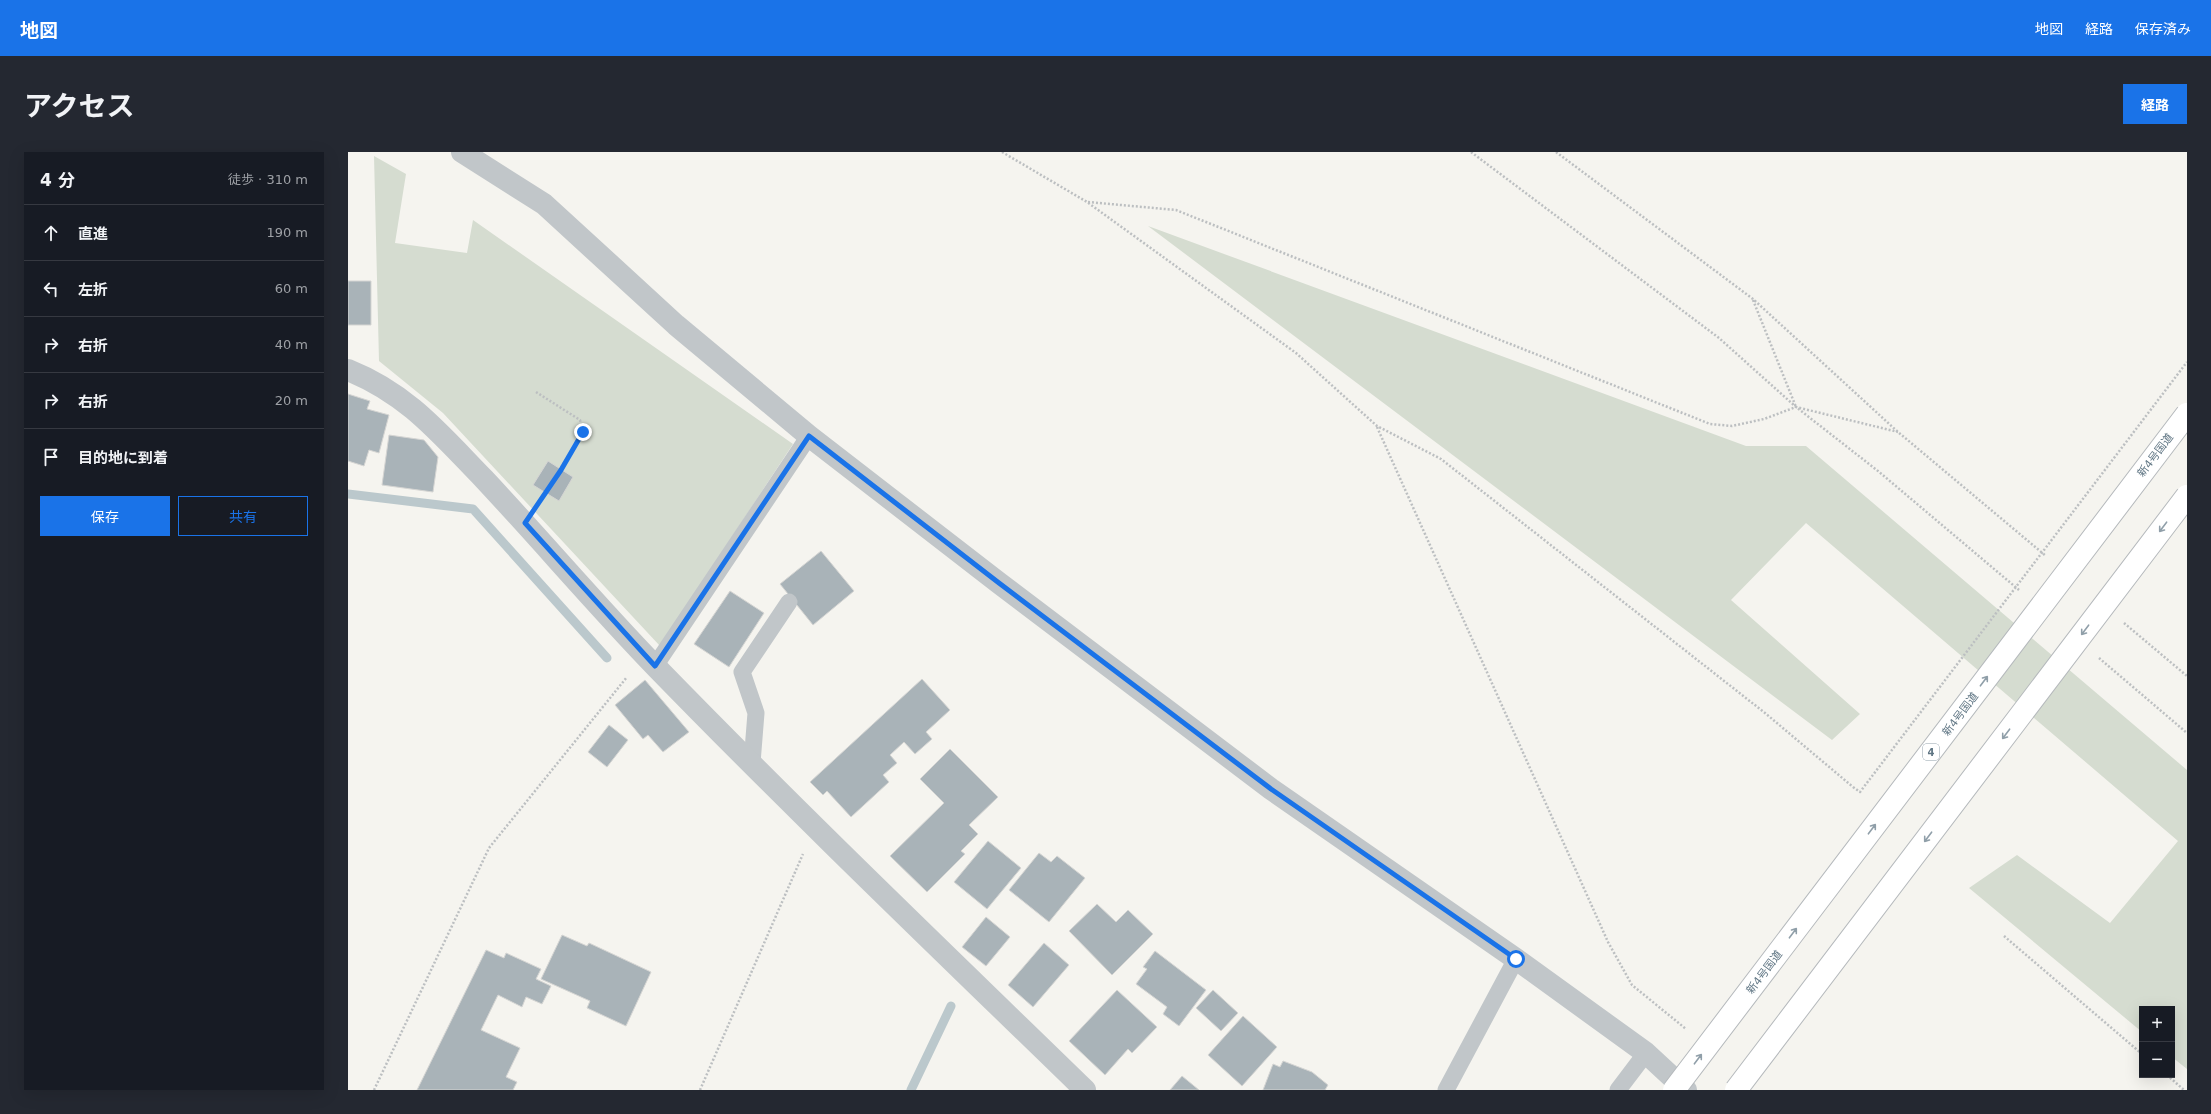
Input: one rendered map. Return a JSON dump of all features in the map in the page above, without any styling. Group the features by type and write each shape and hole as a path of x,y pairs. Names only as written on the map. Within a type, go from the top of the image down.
{"highway":[{"name":"新4号国道","path":"1674,1090 2187,414"},
{"path":"1736,1090 2187,496"}],"street":[{"path":"462,152 544,204 676,325 809,436 999,583 1271,789 1516,959 1646,1053 1686,1090"},
{"path":"348,370 371,379 397,394 424,417 525,523 650,660 752,763 1085,1090"}],"lane":[{"path":"650,660 809,436"},
{"path":"752,763 756,713 742,672 789,602"},
{"path":"1446,1090 1516,959"},
{"path":"1618,1090 1646,1053"}],"path":[{"path":"1001,152 1087,202 1296,353 1377,426 1441,459 1765,713 1860,792 2187,362"},
{"path":"1471,152 1719,338 1796,407 1878,471"},
{"path":"1556,152 1753,299 1898,432 2049,559"},
{"path":"1087,202 1176,210 1710,424 1732,426 1764,419 1796,407 1898,432"},
{"path":"1753,299 1796,407"},
{"path":"525,523 561,470 583,432 580,420 536,392"},
{"path":"1377,426 1608,942 1632,985 1688,1030"},
{"path":"2121,620 2187,676"},
{"path":"374,1090 489,848 650,660"},
{"path":"700,1090 816,826"},
{"path":"2004,936 2139,1051"},
{"path":"2170,1078 2184,1090"}],"shaded area":[{"path":"374,156 406,174 395,243 467,253 473,220 793,444 660,646 443,413 379,361"},
{"path":"1148,226 1746,446 1806,446 2187,770 2187,1069 2175,1059 2175,1006 2139,1006 2139,1030 1969,888 2017,855 2110,923 2178,841 1806,523 1731,600 1860,714 1832,740"}],"building":[{"path":"348,281 371,281 371,325 348,325"},
{"path":"348,394 370,401 367,409 389,415 379,453 369,450 364,466 348,461"},
{"path":"389,435 424,440 438,457 433,492 382,485"},
{"path":"548,461 573,477 559,501 533,485"},
{"path":"821,551 854,591 813,625 780,584"},
{"path":"730,591 764,613 729,667 694,644"},
{"path":"922,679 950,710 926,732 932,739 915,754 904,742 890,755 897,763 883,775 889,782 851,817 827,791 823,795 810,782"},
{"path":"645,680 689,732 663,752 648,735 643,739 615,705"},
{"path":"609,725 628,740 607,767 588,752"},
{"path":"950,749 998,797 969,825 978,834 961,851 965,854 927,892 890,856 944,803 920,779"},
{"path":"988,841 1021,868 987,909 954,882"},
{"path":"1039,853 1051,862 1057,856 1085,878 1049,922 1009,890"},
{"path":"1097,904 1116,922 1128,910 1153,934 1112,975 1069,931"},
{"path":"986,917 1010,937 986,966 962,947"},
{"path":"562,935 587,946 589,943 651,972 626,1026 587,1008 590,1001 541,979"},
{"path":"1044,943 1069,965 1033,1007 1008,985"},
{"path":"486,950 504,958 506,953 541,969 536,979 551,986 542,1004 526,997 522,1007 498,995 481,1030 520,1048 506,1077 517,1082 513,1090 417,1090"},
{"path":"1155,951 1206,990 1179,1026 1163,1014 1167,1007 1136,984 1147,969 1143,967"},
{"path":"1117,990 1157,1027 1132,1053 1128,1049 1105,1075 1069,1041"},
{"path":"1213,990 1238,1013 1221,1031 1196,1008"},
{"path":"1243,1016 1277,1047 1242,1086 1208,1055"},
{"path":"1283,1061 1312,1072 1328,1085 1325,1090 1263,1090 1273,1064 1280,1067"},
{"path":"1182,1076 1199,1090 1170,1090"}],"waterway":[{"path":"348,494 473,509 607,658"},
{"path":"911,1090 951,1006"}],"route":[{"path":"583,432 561,470 525,523 655,666 809,436 999,583 1271,789 1516,959"}]}
